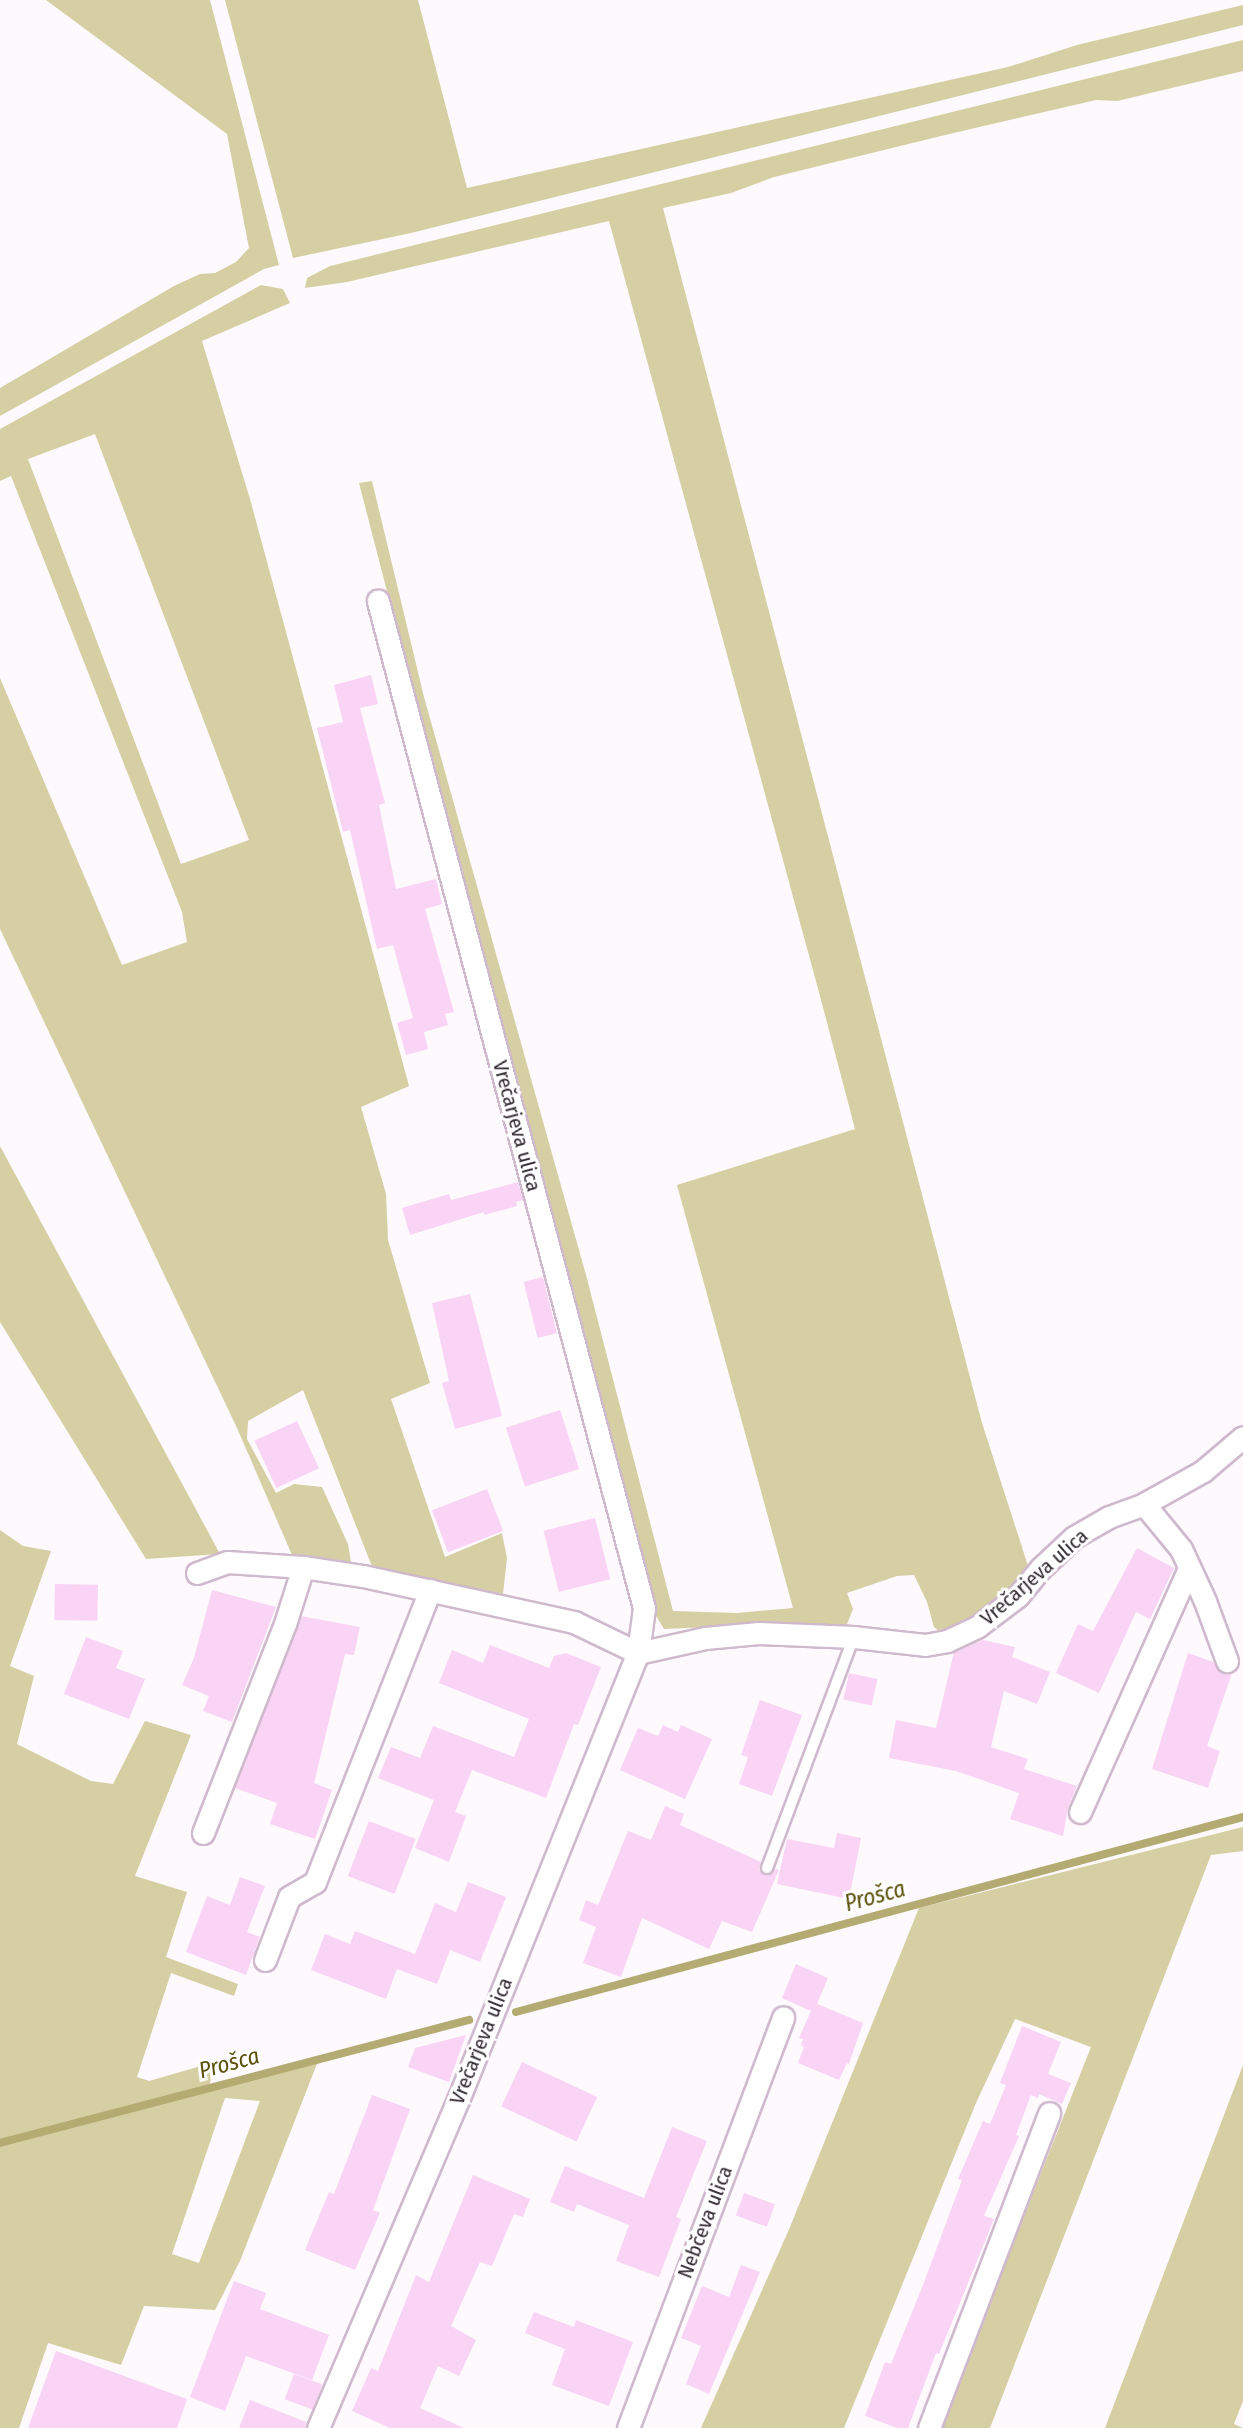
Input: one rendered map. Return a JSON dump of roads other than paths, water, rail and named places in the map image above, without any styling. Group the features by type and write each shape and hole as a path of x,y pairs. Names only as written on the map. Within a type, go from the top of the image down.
{"street":[{"name":"Vrečarjeva ulica","path":"318,2428 457,2100 638,1653 643,1608 378,601"},
{"name":"Vrečarjeva ulica","path":"638,1653 705,1638 759,1633 854,1637 925,1645 947,1641 976,1627 1018,1596 1041,1568 1074,1537 1109,1517 1144,1504 1203,1471 1243,1437"},
{"path":"1144,1504 1173,1537 1205,1601 1227,1661"},
{"path":"197,1573 227,1562 303,1567 430,1590 573,1622 638,1653"},
{"path":"203,1833 259,1693 303,1567"},
{"path":"1080,1812 1189,1568"},
{"path":"265,1960 289,1897 316,1882 430,1590"},
{"name":"Nebčeva ulica","path":"628,2428 783,2017"},
{"path":"929,2428 1049,2113"}],"lane":[{"path":"767,1868 854,1637"}],"waterway":[{"name":"Prošca","path":"516,2012 1243,1817"},
{"name":"Prošca","path":"0,2143 469,2020"}]}
